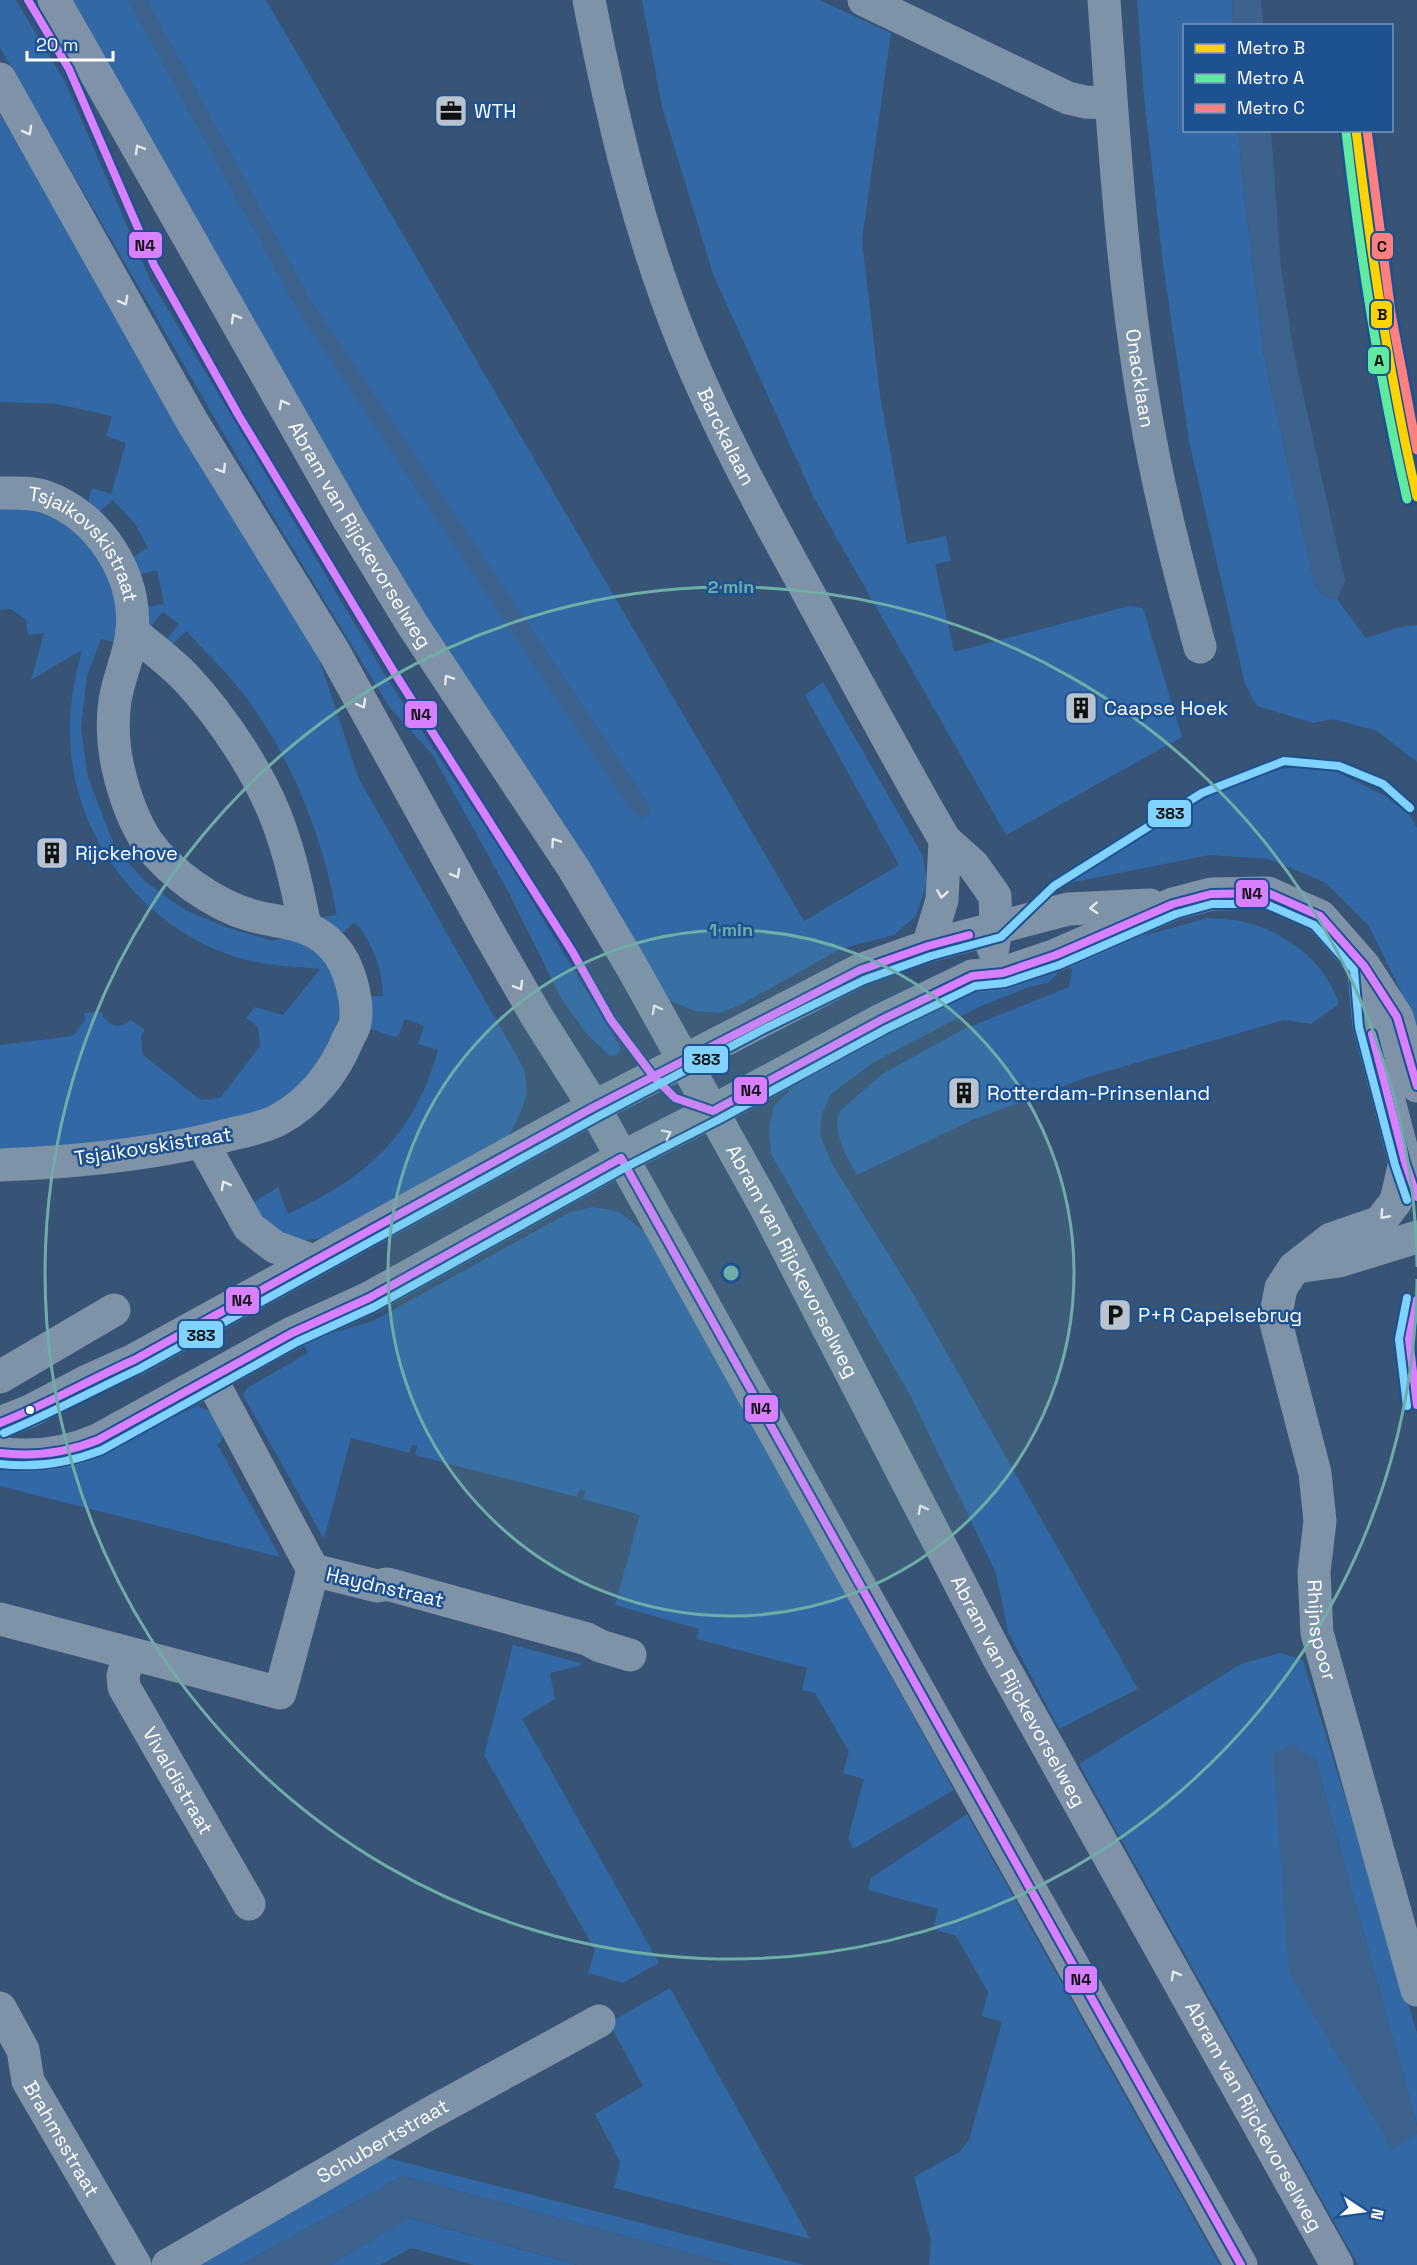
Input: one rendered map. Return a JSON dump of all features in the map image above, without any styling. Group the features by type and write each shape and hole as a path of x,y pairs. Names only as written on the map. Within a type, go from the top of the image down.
{"highway":[{"name":"Abram van Rijckevorselweg","path":"54,0 349,520 412,624 574,869 714,1111 862,1390 999,1659 1336,2265"},
{"path":"0,80 193,423 334,652 490,935 537,1017 594,1107 1241,2265"}],"street":[{"name":"Barckalaan","path":"589,0 624,163 684,344 746,478 945,840 974,865 995,896 994,947 972,976"},
{"path":"864,0 1068,98 1084,102 1111,103"},
{"name":"Onacklaan","path":"1104,0 1124,258 1146,417 1170,533 1200,647"},
{"name":"Tsjaikovskistraat","path":"0,493 42,496 71,509 90,524 116,555 129,589 132,631 115,698 113,730 116,758 127,801 149,844 186,881 225,905 250,915 306,926 326,940 345,965 355,999 354,1026 340,1058 314,1092 278,1120 202,1142 102,1157 0,1165"},
{"name":"Tsjaikovskistraat","path":"132,631 186,678 225,725 253,771 278,823 292,864 306,926"},
{"path":"928,946 942,900 945,840"},
{"path":"0,1453 42,1454 86,1445 292,1334 369,1298 621,1158 714,1111 872,1025 972,976 1003,973 1056,955 1173,904 1211,894 1268,893 1320,916 1364,966 1397,1017 1417,1086"},
{"path":"0,1423 30,1411 87,1381 134,1360 594,1107 860,970 928,946 1068,909 1173,904"},
{"path":"1294,1268 1331,1239 1380,1222 1396,1201 1399,1191 1405,1162 1369,1024 1364,966"},
{"path":"202,1142 239,1211 257,1235 285,1252 314,1261"},
{"path":"1294,1268 1340,1261 1417,1238"},
{"name":"Rhijnspoor","path":"1294,1268 1281,1288 1275,1319 1315,1473 1320,1521 1314,1572 1317,1633 1417,1990"},
{"path":"0,1377 114,1310"},
{"name":"Haydnstraat","path":"211,1379 313,1570 370,1585 387,1584 587,1639 600,1646 630,1655"},
{"path":"0,1619 280,1694 313,1570"},
{"name":"Vivaldistraat","path":"129,1654 123,1676 124,1687 249,1904"},
{"name":"Brahmsstraat","path":"0,2008 23,2050 28,2081 135,2265"},
{"name":"Schubertstraat","path":"168,2265 427,2115 599,2021"}],"shaded area":[{"path":"0,0 16,0 65,82 150,279 388,680 504,855 621,1048 617,1055 610,1056 586,1033 561,998 509,893 432,754 390,708 249,477 0,48"},
{"path":"72,0 266,0 804,921 899,865 805,695 823,682 923,856 927,883 916,916 894,935 840,949 744,1003 720,1013 695,1011 666,999 391,567"},
{"path":"128,0 147,0 309,297 646,800 651,812 641,819 631,810 300,314"},
{"path":"642,0 819,0 891,33 862,240 880,395 907,544 946,536 951,561 935,564 954,652 1129,606 1143,608 1182,737 1006,835 814,498 713,274 662,107"},
{"path":"1137,0 1232,0 1233,24 1183,24 1183,132 1239,132 1241,168 1264,356 1314,583 1324,597 1337,599 1366,638 1400,627 1417,625 1417,762 1377,731 1333,719 1313,723 1257,706 1245,684 1189,441 1163,264 1144,97"},
{"path":"1232,0 1261,0 1263,24 1233,24"},
{"path":"0,114 279,594 316,649 358,777 524,1069 527,1094 509,1136 328,1237 307,1240 289,1239 246,1207 278,1187 288,1214 316,1200 364,1169 401,1130 416,1107 438,1050 418,1044 424,1026 405,1019 399,1035 395,1037 362,1026 363,997 383,996 381,976 372,948 355,922 339,936 317,918 337,915 331,887 315,830 293,776 279,749 241,691 186,631 173,644 167,639 179,624 163,612 151,626 147,624 144,607 164,604 157,570 138,575 131,558 148,548 135,524 113,500 98,513 89,502 92,488 111,494 126,443 106,436 112,416 57,404 0,402"},
{"path":"1239,132 1271,132 1281,267 1293,349 1345,581 1337,599 1324,597 1314,583 1264,356 1241,168"},
{"path":"0,505 42,508 84,533 113,580 121,644 101,639 87,676 81,728 88,777 116,850 146,882 185,910 226,927 273,941 292,935 320,951 336,978 340,1008 334,1039 315,1074 274,1108 156,1138 0,1152 0,1045 73,1036 85,1020 84,1013 101,1012 106,1021 114,1025 122,1025 131,1020 145,1030 141,1036 143,1055 201,1100 220,1098 260,1046 258,1027 246,1018 255,1007 283,1015 320,969 252,961 230,955 197,940 167,921 140,897 117,870 98,840 83,807 74,772 70,714 74,682 82,650 31,680 44,633 28,635 26,620 11,609 0,610"},
{"path":"1308,766 1333,770 1385,796 1409,814 1417,828 1417,1047 1400,989 1368,925 1326,883 1269,859 1210,855 1044,888 1230,785 1264,771"},
{"path":"1207,918 1249,923 1292,943 1325,975 1339,1004 1311,1024 1284,1020 1091,1076 972,1120 857,1175 841,1143 837,1126 838,1118 840,1111 882,1074 964,1029 1069,987 1072,971 1066,958"},
{"path":"1058,966 1057,974 1048,983 1029,987 979,1007 874,1062 831,1094 822,1114 820,1135 832,1164 912,1292 1138,1689 1059,1729 1008,1632 996,1573 910,1395 771,1154 769,1129 774,1106 805,1075 975,992"},
{"path":"593,1207 618,1211 646,1233 954,1790 853,1849 848,1838 864,1779 843,1773 849,1752 815,1693 802,1690 807,1668 697,1639 699,1629 615,1605 640,1515 583,1499 585,1491 580,1489 577,1497 415,1455 417,1446 412,1445 409,1453 351,1438 324,1539 243,1395 247,1388 308,1353 304,1344 310,1340 373,1321 570,1212"},
{"path":"197,1406 212,1412 224,1431 221,1442 217,1444 280,1557 0,1486 0,1467 19,1470 81,1464"},
{"path":"513,1645 581,1663 580,1666 550,1673 555,1699 522,1719 659,1963 623,1983 588,1973 595,1950 484,1755"},
{"path":"1280,1653 1303,1660 1417,2033 1417,2125 1315,1758 1393,2149 1417,2133 1417,2265 1358,2265 1079,1764 1241,1664"},
{"path":"1292,1745 1315,1758 1417,2125 1417,2133 1393,2150 1289,1973 1273,1754"},
{"path":"967,1814 1220,2265 929,2265 931,2240 914,2177 959,2152 969,2140 1002,2022 982,2016 988,1992 956,1936 933,1929 938,1909 868,1890 871,1878"},
{"path":"670,1988 810,2239 614,2188 620,2162 595,2114 643,2086 609,2023"},
{"path":"384,2157 805,2265 733,2265 403,2176 240,2265 192,2265"},
{"path":"403,2176 733,2265 577,2265 410,2218 330,2265 240,2265"},
{"path":"409,2218 577,2265 474,2265 411,2248 380,2265 330,2265"}],"metro line":[{"name":"A","path":"1346,132 1371,316 1407,499"},
{"name":"B","path":"1356,132 1382,315 1417,497"},
{"name":"C","path":"1367,132 1391,313 1417,450"}],"transit line":[{"name":"N4","path":"28,0 69,69 154,265 239,416 394,672 572,951 611,1020 654,1077 675,1098 713,1111 881,1020 972,976 1003,973 1056,955 1173,904 1211,894 1268,893 1320,916 1364,966 1397,1017 1417,1086"},
{"name":"383","path":"4,1433 139,1369 599,1116 762,1030 864,980 931,956 1001,937 1054,886 1202,793 1284,761 1339,766 1383,784 1410,808"},
{"name":"383","path":"0,1464 52,1463 102,1450 297,1342 374,1307 626,1167 886,1029 975,986 1005,983 1059,965 1176,914 1212,904 1266,904 1314,925 1354,970 1359,1027 1395,1165 1407,1200"},
{"name":"N4","path":"0,1423 134,1360 594,1107 860,970 928,946 969,935"},
{"name":"N4","path":"1372,1034 1405,1162 1417,1197"},
{"name":"N4","path":"0,1453 50,1453 98,1440 292,1333 369,1298 621,1158 1241,2265"},
{"name":"383","path":"1407,1298 1399,1339 1407,1406"},
{"name":"N4","path":"1417,1300 1409,1339 1417,1405"}],"place":[{"name":"WTH","path":"451,111"},
{"name":"Caapse Hoek","path":"1081,708"},
{"name":"Rijckehove","path":"52,853"},
{"name":"Rotterdam-Prinsenland","path":"964,1093"},
{"name":"P+R Capelsebrug","path":"1115,1315"}]}
